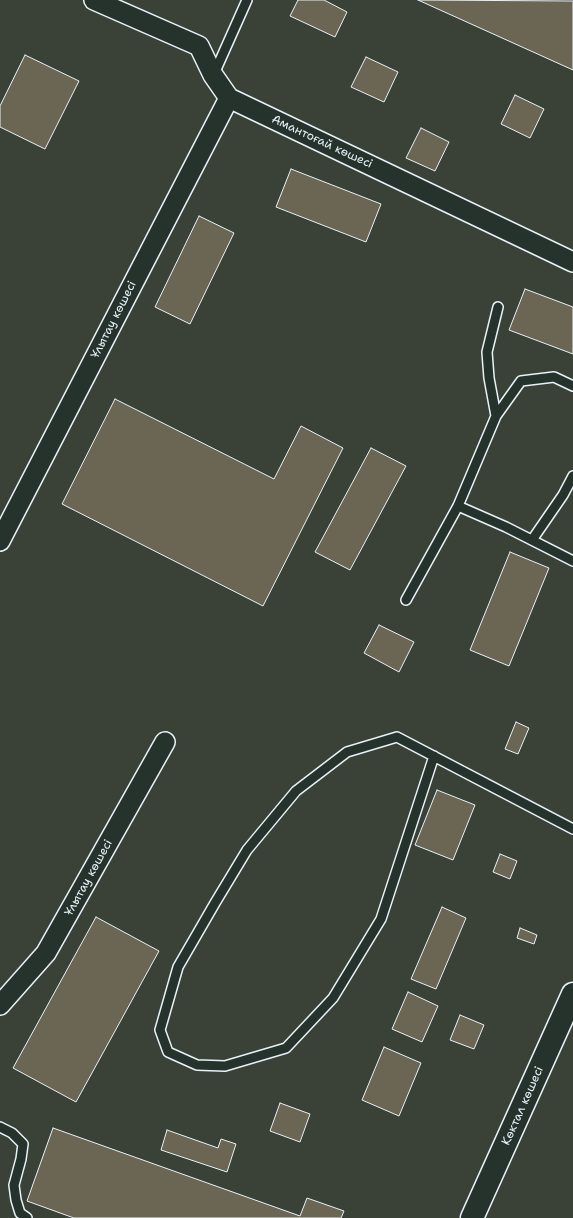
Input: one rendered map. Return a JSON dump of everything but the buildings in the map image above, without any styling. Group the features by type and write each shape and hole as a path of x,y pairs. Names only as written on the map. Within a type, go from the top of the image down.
{"street":[{"name":"Амантоғай көшесі","path":"94,0 199,46 213,75 229,98 573,262"},
{"name":"Ұлытау көшесі","path":"0,541 229,98"},
{"name":"Ұлытау көшесі","path":"0,1005 46,953 165,742"},
{"name":"Көктал көшесі","path":"472,1218 573,994"}],"lane":[{"path":"213,75 247,0"},
{"path":"496,416 489,378 487,352 498,307"},
{"path":"406,600 458,506 496,416 521,381 554,377 573,386"},
{"path":"532,540 563,495 573,476"},
{"path":"458,506 532,540 573,561"},
{"path":"434,756 381,919 333,998 286,1048 225,1066 197,1065 168,1052 160,1030 178,967 247,850 296,792 347,752 397,737 434,756 573,829"},
{"path":"0,1126 12,1133 23,1144 21,1159 14,1184 16,1200 20,1212 27,1218"}]}
